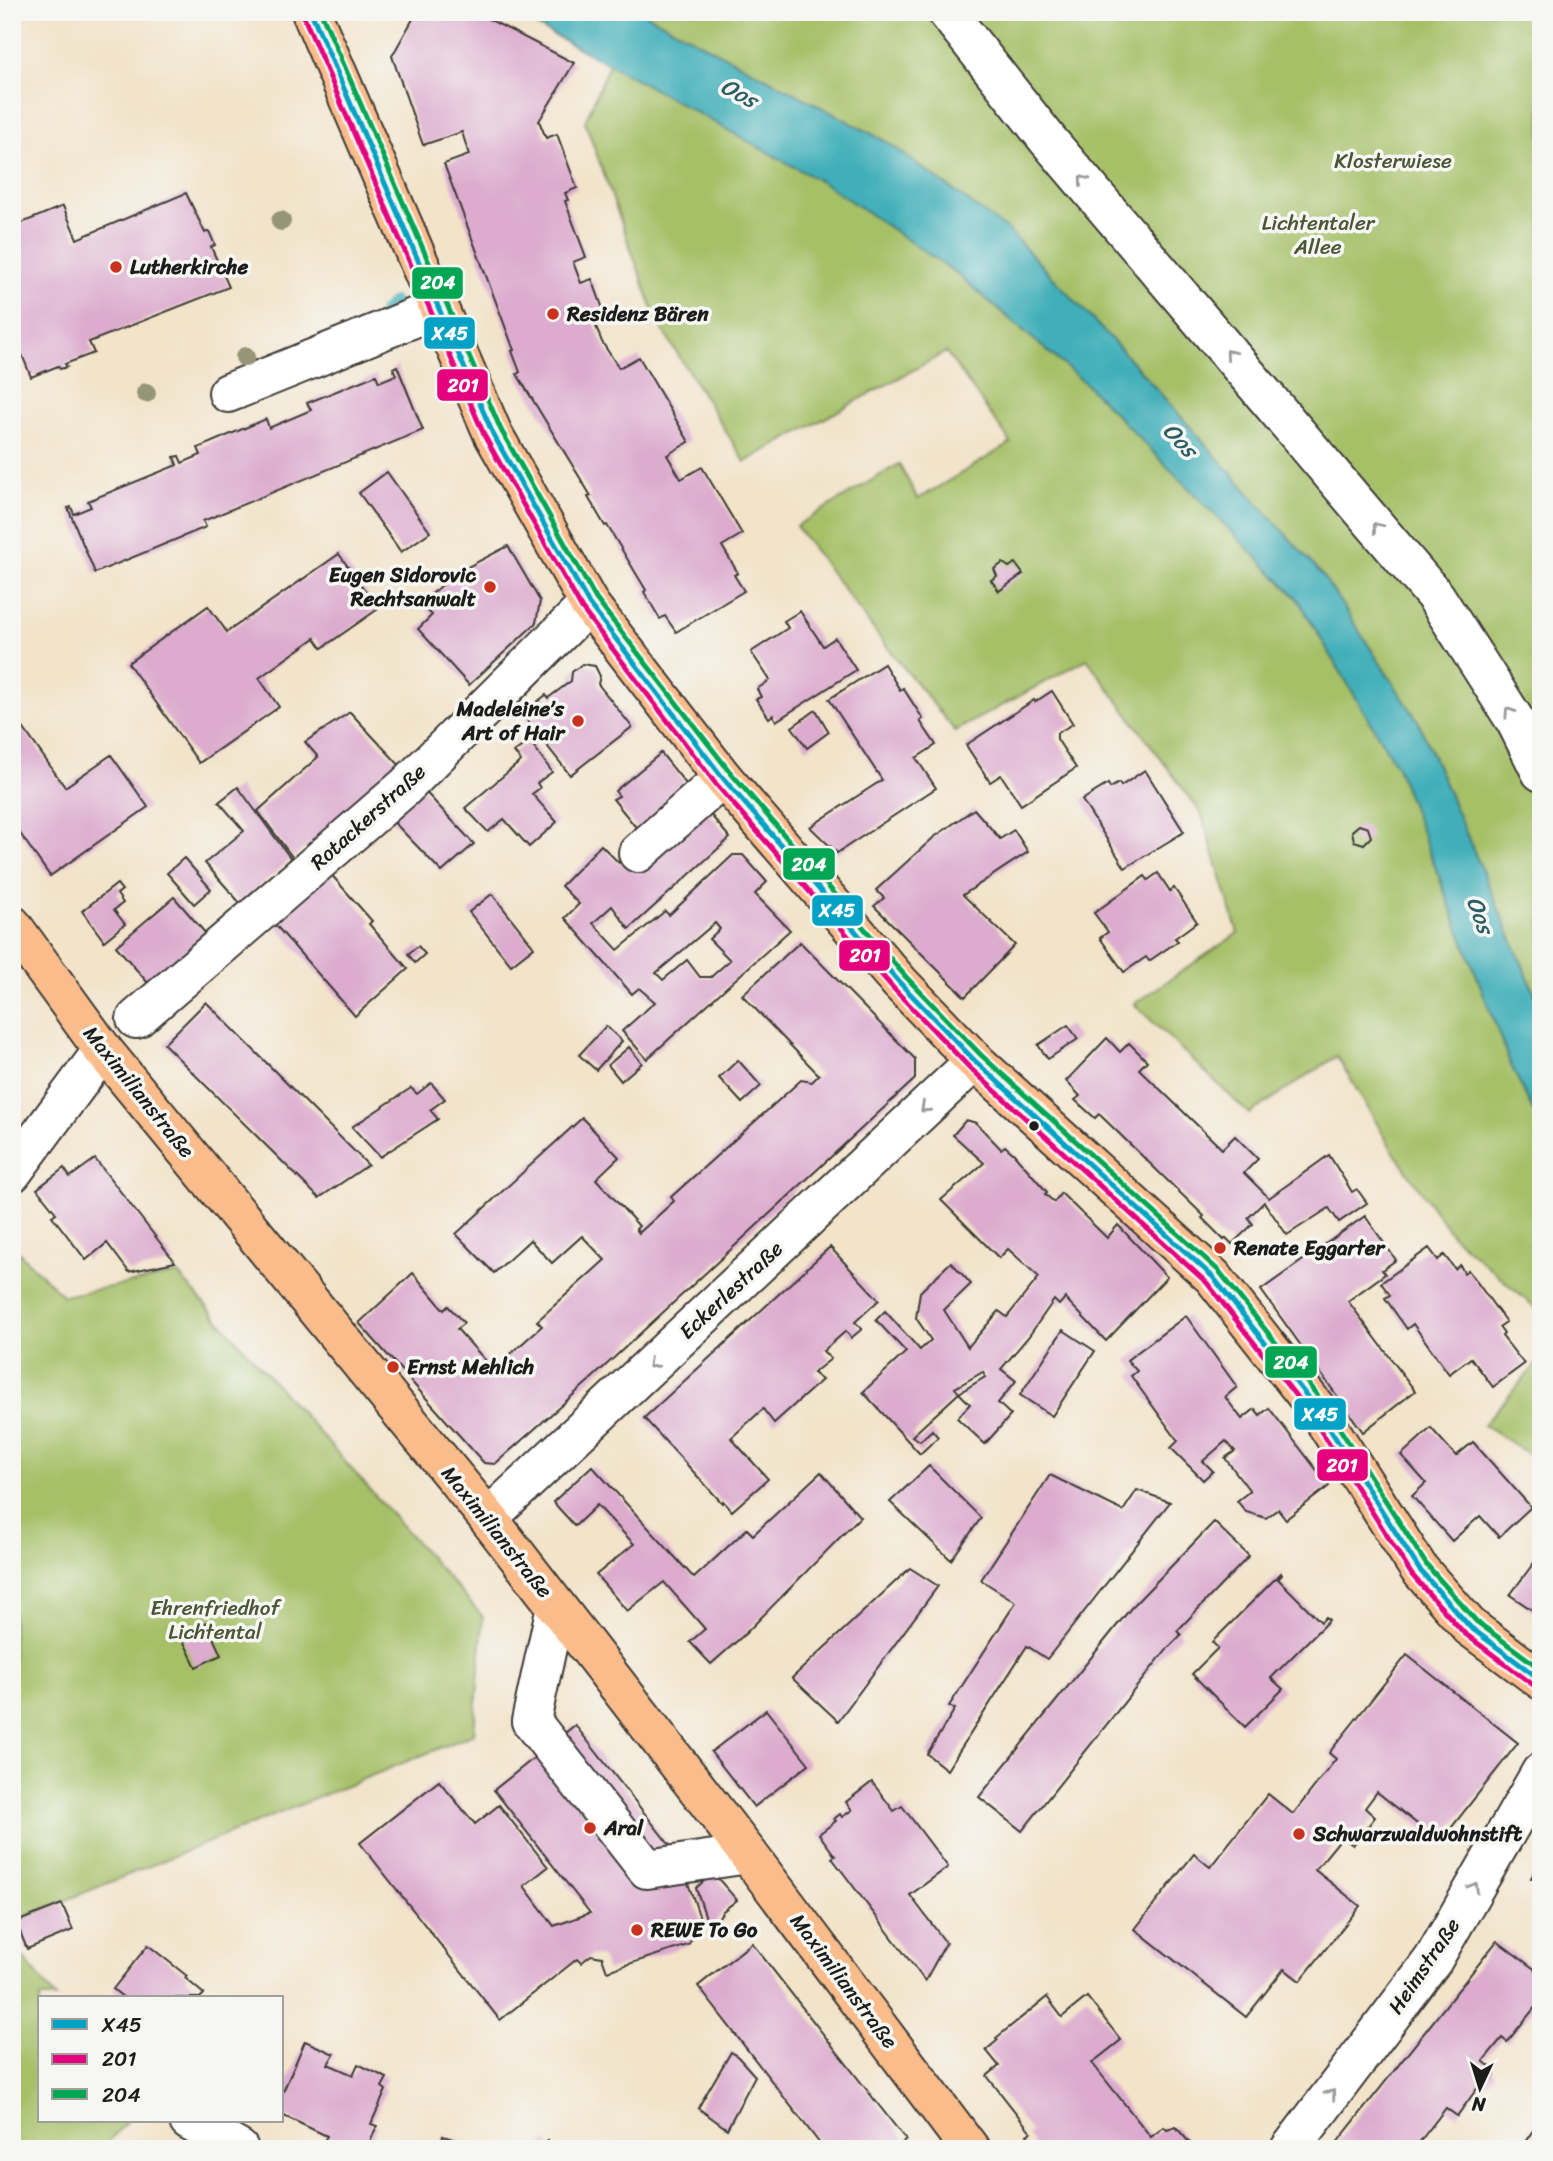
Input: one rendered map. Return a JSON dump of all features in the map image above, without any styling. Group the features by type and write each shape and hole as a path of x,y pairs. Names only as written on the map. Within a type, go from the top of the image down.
{"main road":[{"path":"310,12 493,434 589,604 723,778 900,983 975,1061 1213,1277 1317,1409 1419,1569 1470,1627 1541,1680"},
{"name":"Maximilianstraße","path":"12,925 103,1050 488,1518 748,1854 970,2149"}],"street":[{"path":"947,12 1048,140 1436,597 1516,722 1541,772"},
{"path":"228,393 438,308"},
{"name":"Rotackerstraße","path":"136,1019 405,787 589,604"},
{"path":"638,853 723,778"},
{"path":"12,1173 103,1050"},
{"name":"Eckerlestraße","path":"488,1518 975,1061"},
{"path":"556,1606 531,1721 647,1869 748,1854"},
{"name":"Heimstraße","path":"1290,2149 1433,1959 1541,1772"},
{"path":"192,2122 239,2149"}],"green space":[{"name":"Lichtentaler Allee","path":"642,12 1541,12 1541,1008 1418,721 1323,576 1126,355 1010,232 887,142"},
{"path":"609,64 827,185 956,273 1086,384 1297,598 1397,767 1510,1063 1541,1127 1541,1313 1452,1235 1393,1151 1337,1056 1249,1114 1134,1004 1238,933 1201,813 1087,659 955,731 883,642 796,526 899,464 918,499 1011,443 946,352 745,462 657,321 585,122"},
{"name":"Ehrenfriedhof Lichtental","path":"14,1248 63,1296 178,1274 483,1617 474,1734 12,1922"},
{"path":"1541,1359 1541,1462 1483,1425"},
{"path":"12,1944 54,1996 38,1996 38,2122 126,2122 102,2149 12,2149"}],"water":[{"name":"Oos","path":"510,12 642,12 887,142 1010,232 1126,355 1323,576 1418,721 1541,1008 1541,1127 1510,1063 1397,767 1297,598 1086,384 956,273 827,185"}],"building":[{"name":"Residenz Bären","path":"417,12 475,12 574,63 539,121 546,138 557,134 577,188 565,193 568,200 565,201 586,257 573,262 581,283 592,279 606,317 594,321 602,342 619,368 639,357 689,442 667,455 681,479 702,467 742,534 722,546 738,573 734,575 744,591 676,632 665,616 660,619 644,592 646,590 607,525 605,526 588,497 591,496 517,374 520,372 512,351 514,350 444,164 469,155 462,132 423,145 392,56"},
{"name":"Lutherkirche","path":"186,193 205,233 209,231 215,245 211,247 229,287 89,342 94,353 65,364 67,367 60,369 58,366 31,377 19,347 12,350 12,227 63,206 77,239"},
{"path":"397,366 423,430 203,521 206,527 95,573 68,508 71,507 74,514 91,507 88,501 177,465 174,457 179,456 182,463 201,455 198,448 266,419 269,428 311,410 307,403 376,375 379,382 396,375 393,368"},
{"path":"387,472 430,532 401,552 359,493"},
{"path":"508,546 540,601 536,623 469,685 418,629 432,615 420,604 456,573"},
{"path":"339,554 378,609 322,648 315,638 259,678 279,707 199,763 128,663 208,606 227,632"},
{"path":"1003,563 1009,567 1015,563 1023,574 999,591 991,580 997,576 994,569"},
{"path":"800,611 823,646 835,638 856,670 776,721 773,715 769,718 756,699 761,697 757,689 770,680 751,652 788,628 784,621"},
{"name":"Madeleine’s Art of Hair","path":"582,664 595,666 600,676 598,684 632,727 570,775 523,715 546,695 548,698 571,681 572,672"},
{"path":"884,664 923,719 920,721 936,745 916,758 936,788 837,853 810,827 882,780 829,699"},
{"path":"1052,691 1073,724 1057,733 1057,739 1076,768 1021,805 1001,775 990,782 966,745"},
{"path":"816,710 829,732 807,748 792,727"},
{"path":"12,712 65,787 111,755 148,807 50,876 12,822"},
{"path":"350,712 402,768 293,858 258,811 318,757 305,742"},
{"path":"530,741 552,772 537,783 540,788 532,794 557,822 529,847 504,819 488,832 465,808 521,761 514,752"},
{"path":"661,753 695,795 638,830 613,799 619,796 615,791"},
{"path":"1145,770 1184,832 1125,868 1082,800 1108,784 1110,788 1119,783 1121,786"},
{"path":"238,787 291,859 240,903 205,863 244,831 219,802"},
{"path":"421,787 474,844 442,872 388,816"},
{"path":"700,802 730,838 629,929 612,906 593,923 618,950 665,911 669,915 733,855 743,855 767,882 755,894 790,930 647,1059 622,1031 655,1002 639,988 632,994 565,918 579,904 561,886 601,845 619,863","holes":["715,923 720,929 709,939 730,960 711,977 700,977 687,960 663,980 656,973"]},
{"path":"974,809 1000,839 1014,830 1028,852 963,895 1015,945 965,997 874,906 884,898 876,890 933,838"},
{"path":"1359,825 1368,828 1371,837 1364,844 1354,841 1352,831"},
{"path":"184,858 211,889 194,904 167,873"},
{"path":"329,872 372,921 369,924 408,969 355,1016 272,921"},
{"path":"1158,873 1170,891 1174,888 1197,922 1175,938 1178,941 1149,961 1146,957 1124,972 1100,938 1108,932 1094,913 1145,876 1148,880"},
{"path":"117,884 122,890 117,894 123,903 114,910 125,924 104,941 82,911"},
{"path":"492,894 534,947 511,965 469,912"},
{"path":"174,897 206,934 148,983 116,946"},
{"path":"800,942 915,1059 915,1079 590,1380 495,1464 484,1463 359,1323 413,1273 444,1310 448,1306 464,1323 457,1329 487,1362 480,1367 487,1375 542,1326 537,1321 605,1260 582,1236 552,1263 530,1240 494,1273 456,1234 582,1118 619,1157 596,1179 639,1226 636,1229 639,1233 674,1201 671,1197 801,1080 812,1082 819,1075 742,995"},
{"path":"418,946 425,954 415,963 408,954"},
{"path":"206,1002 368,1165 319,1198 164,1044"},
{"path":"1068,1025 1078,1039 1048,1059 1038,1045"},
{"path":"606,1026 622,1041 596,1070 579,1055"},
{"path":"1107,1038 1120,1052 1129,1043 1147,1061 1139,1069 1222,1149 1235,1136 1258,1159 1244,1173 1269,1198 1329,1155 1352,1192 1357,1189 1367,1203 1339,1222 1329,1208 1287,1235 1264,1202 1248,1218 1253,1224 1232,1244 1226,1238 1224,1240 1202,1218 1204,1216 1099,1114 1095,1118 1075,1100 1080,1096 1066,1081"},
{"path":"629,1047 642,1063 621,1081 608,1065"},
{"path":"738,1060 761,1086 742,1103 719,1078"},
{"path":"431,1083 445,1099 430,1110 438,1119 380,1157 352,1127 411,1088 417,1094"},
{"path":"966,1120 976,1123 1001,1149 1005,1146 1014,1154 1054,1202 1061,1193 1107,1238 1118,1225 1167,1277 1106,1341 1065,1298 1059,1305 1054,1300 1029,1336 1001,1369 1016,1381 998,1403 1011,1415 985,1444 957,1418 970,1404 959,1393 912,1436 920,1441 932,1430 938,1437 920,1454 863,1392 906,1352 876,1320 885,1311 920,1350 931,1340 916,1318 920,1292 951,1262 971,1284 944,1310 968,1347 999,1311 1007,1317 1039,1277 1008,1249 999,1258 941,1200 984,1163 953,1135","holes":["983,1372 985,1377 959,1393 955,1388"]},
{"path":"95,1159 175,1262 129,1272 107,1243 86,1260 52,1216 56,1213 37,1189 64,1168 70,1177"},
{"path":"1365,1216 1396,1260 1382,1270 1385,1274 1348,1301 1415,1391 1363,1432 1261,1290"},
{"path":"830,1247 879,1300 855,1322 862,1329 851,1338 846,1331 823,1351 831,1359 813,1373 822,1380 774,1423 763,1409 731,1438 768,1479 732,1511 644,1418"},
{"path":"1429,1248 1438,1260 1444,1255 1455,1269 1460,1265 1464,1273 1468,1270 1506,1322 1499,1327 1504,1334 1502,1336 1524,1364 1493,1387 1471,1358 1449,1374 1413,1324 1407,1329 1385,1298 1390,1295 1381,1283"},
{"path":"1186,1316 1237,1387 1225,1397 1242,1419 1255,1409 1260,1415 1269,1408 1329,1486 1286,1519 1278,1509 1266,1518 1246,1512 1237,1501 1250,1491 1225,1458 1235,1451 1226,1441 1203,1461 1213,1471 1203,1480 1171,1448 1178,1441 1131,1376 1137,1371 1127,1360"},
{"path":"1063,1330 1095,1351 1052,1416 1020,1395"},
{"path":"1431,1428 1456,1456 1473,1442 1531,1507 1499,1537 1480,1516 1452,1541 1412,1496 1426,1483 1401,1455"},
{"path":"592,1466 694,1578 747,1529 753,1535 821,1472 860,1517 745,1634 711,1664 690,1642 705,1629 664,1582 627,1611 596,1575 634,1544 597,1505 575,1526 553,1502"},
{"path":"929,1466 981,1518 951,1560 890,1502"},
{"path":"1050,1475 1123,1511 1137,1490 1170,1502 1047,1659 1027,1646 947,1770 927,1754 955,1709 949,1706 1016,1602 981,1580"},
{"path":"1214,1522 1249,1556 1177,1631 1181,1635 1166,1650 1022,1831 979,1797 1131,1608"},
{"path":"1541,1553 1541,1616 1510,1595"},
{"path":"910,1568 938,1586 838,1721 792,1678"},
{"path":"1281,1573 1278,1579 1321,1622 1326,1617 1329,1620 1271,1678 1283,1689 1245,1727 1192,1674 1218,1648 1212,1642"},
{"path":"206,1622 221,1655 196,1667 180,1634"},
{"name":"Schwarzwaldwohnstift","path":"1407,1655 1518,1743 1440,1842 1377,1792 1365,1808 1375,1817 1353,1845 1342,1837 1315,1870 1360,1906 1300,1981 1284,1969 1246,2017 1135,1929 1194,1854 1210,1867 1268,1794 1293,1814 1336,1759 1329,1753"},
{"path":"766,1710 809,1764 754,1807 711,1752"},
{"path":"575,1725 697,1880 688,1883 702,1924 688,1945 607,1971 602,1957 591,1955 581,1963 577,1959 500,2020 360,1843 439,1781 475,1824 499,1805 548,1867 524,1886 554,1926 590,1913 494,1790"},
{"path":"872,1782 894,1811 902,1806 948,1867 910,1895 946,1943 925,1981 832,1858 835,1856 819,1834 836,1821 834,1819 840,1814 842,1817 852,1810 846,1802"},
{"path":"1541,1859 1541,1883 1531,1878"},
{"path":"713,1873 737,1900 723,1911 710,1930 696,1888"},
{"path":"62,1904 73,1930 27,1949 16,1922"},
{"path":"1497,1941 1541,1974 1541,1989 1536,1996 1541,2000 1507,2042 1502,2038 1483,2061 1493,2069 1495,2075 1487,2084 1481,2083 1457,2116 1446,2108 1414,2149 1332,2149"},
{"path":"752,1943 906,2140 898,2149 824,2149 698,1986"},
{"path":"148,1945 187,1976 185,1978 204,1994 122,1996 113,1989"},
{"path":"1047,1997 1062,2017 1087,1997 1121,2040 1092,2063 1151,2137 1164,2127 1167,2130 1176,2127 1195,2149 1038,2149 1027,2135 1031,2132 987,2076 999,2066 986,2050 998,2040 996,2038"},
{"path":"305,2041 334,2054 328,2064 353,2075 358,2064 387,2078 382,2087 386,2090 371,2124 377,2126 367,2149 358,2149 343,2142 339,2149 324,2141 327,2136 284,2116 284,2089"},
{"path":"731,2052 755,2076 727,2129 698,2108"},
{"path":"1541,2119 1541,2149 1520,2149"},
{"path":"443,2136 481,2148 481,2149 439,2149"},
{"path":"548,2141 550,2149 534,2149"}],"waterway":[{"path":"384,312 394,302"}],"transit line":[{"name":"X45","path":"311,12 493,434 589,604 723,778 900,983 975,1061 1213,1277 1317,1409 1419,1569 1470,1627 1541,1680"},
{"name":"204","path":"321,12 501,430 596,599 730,772 906,977 981,1055 1219,1271 1324,1404 1426,1564 1476,1621 1541,1669"},
{"name":"201","path":"303,15 485,437 582,609 716,784 894,989 969,1067 1207,1283 1310,1414 1412,1575 1464,1633 1536,1687"}],"place":[{"name":"Lutherkirche","path":"116,267"},
{"name":"Residenz Bären","path":"553,314"},
{"name":"Eugen Sidorovic Rechtsanwalt","path":"490,587"},
{"name":"Madeleine’s Art of Hair","path":"578,721"},
{"name":"Renate Eggarter","path":"1220,1248"},
{"name":"Ernst Mehlich","path":"393,1367"},
{"name":"Aral","path":"590,1828"},
{"name":"Schwarzwaldwohnstift","path":"1299,1834"},
{"name":"REWE To Go","path":"637,1930"}],"park label":[{"name":"Klosterwiese","path":"1393,161"}]}
